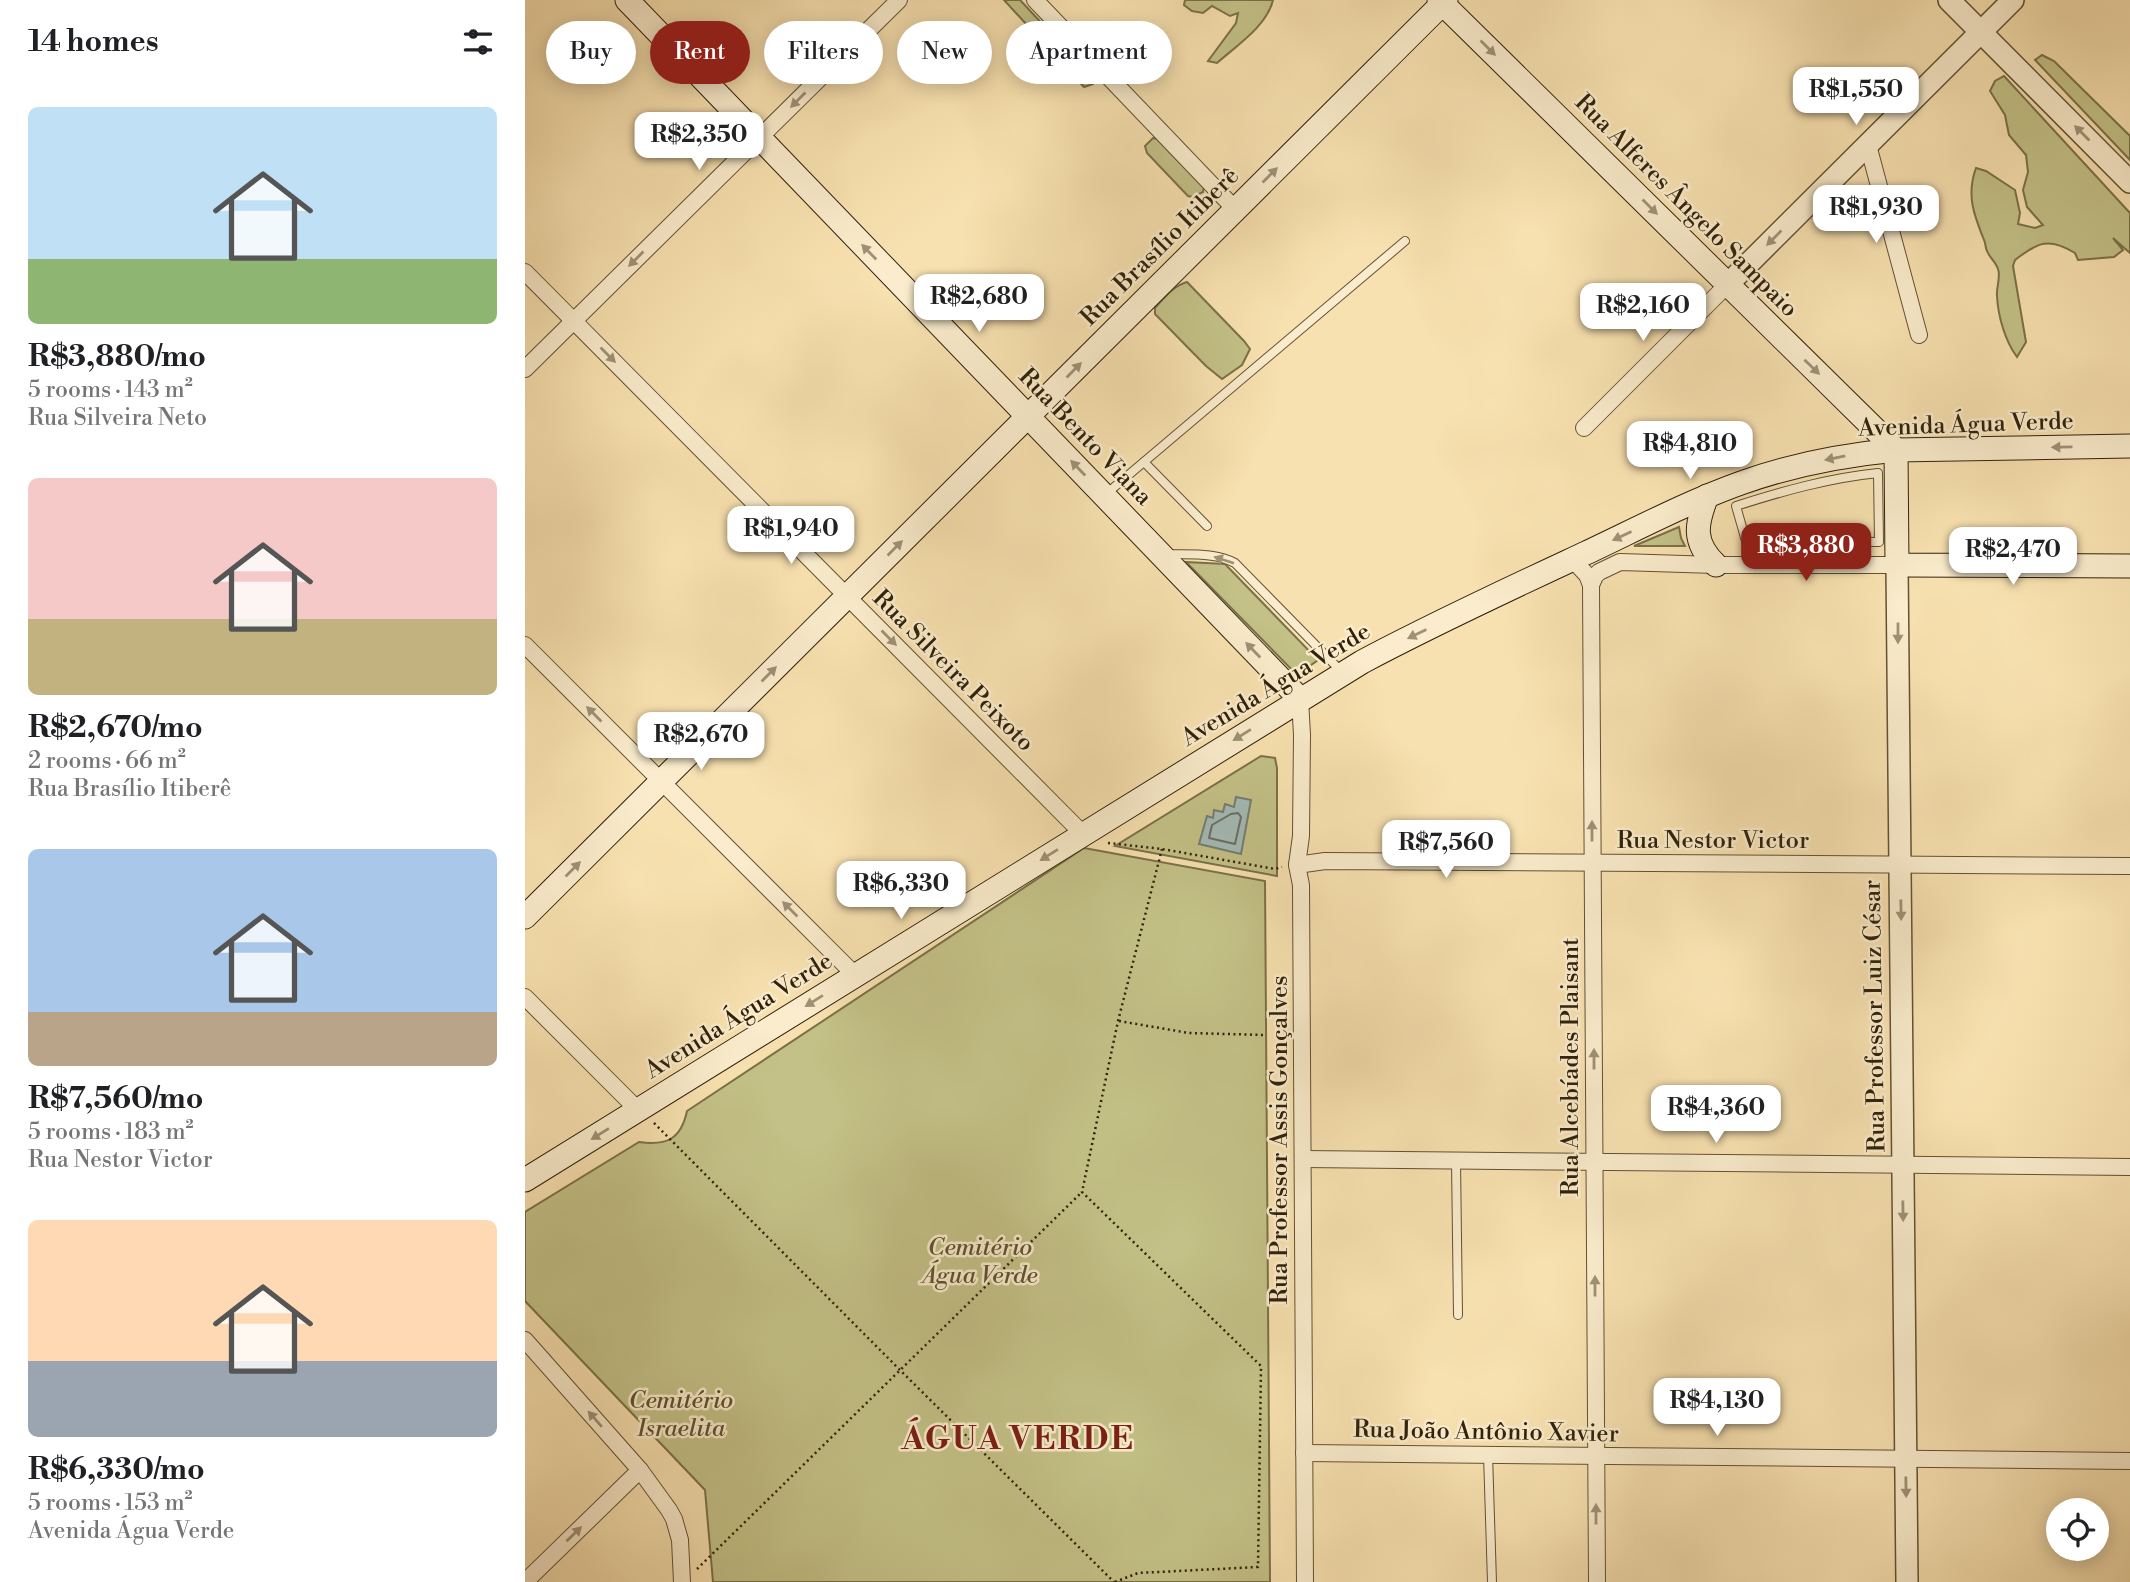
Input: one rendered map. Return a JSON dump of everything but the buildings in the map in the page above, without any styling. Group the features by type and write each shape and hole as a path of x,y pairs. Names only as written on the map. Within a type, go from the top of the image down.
{"main road":[{"name":"Rua Bento Viana","path":"627,0 1300,699"},
{"name":"Rua Brasílio Itiberê","path":"525,917 1442,1"},
{"name":"Rua Alferes Ângelo Sampaio","path":"1442,1 1896,450"},
{"name":"Avenida Água Verde","path":"525,1180 1343,674 1410,637 1707,496 1751,479 1803,464 1896,450 2130,446"},
{"name":"Rua Professor Luiz César","path":"1896,450 1897,565"},
{"path":"1707,496 1699,516 1698,538 1702,548 1716,565"},
{"path":"1897,565 2130,566"}],"street":[{"path":"525,369 899,0"},
{"path":"1035,0 1235,209"},
{"path":"1949,0 2130,182"},
{"path":"1584,428 2013,0"},
{"path":"1868,145 1919,335"},
{"name":"Rua Silveira Peixoto","path":"525,272 1083,834"},
{"path":"1572,559 1587,575 1591,585"},
{"path":"1591,585 1599,572 1620,562 1897,565"},
{"name":"Rua Professor Luiz César","path":"1897,565 1907,1582"},
{"name":"Rua Alcebíades Plaisant","path":"1591,585 1597,1582"},
{"path":"525,645 855,975"},
{"name":"Rua Professor Assis Gonçalves","path":"1300,699 1301,836 1297,865 1301,885 1305,1582"},
{"name":"Rua Nestor Victor","path":"1297,865 1325,861 2130,866"},
{"path":"525,997 638,1110"},
{"path":"1303,1160 2130,1167"},
{"path":"525,1340 640,1470 674,1519 688,1577"},
{"name":"Rua João Antônio Xavier","path":"1304,1452 2130,1461"},
{"path":"530,1580 640,1470"}],"lane":[{"path":"1104,495 1405,241"},
{"path":"1144,462 1207,526"},
{"path":"1878,473 1878,542 1746,541 1736,506 1792,488 1848,476 1878,473"},
{"path":"1161,554 1215,556 1235,563 1343,674"},
{"path":"1456,1161 1458,1315"},
{"path":"1488,1454 1492,1582"}],"path":[{"path":"1083,834 1098,842 1162,849 1275,869 1297,865"},
{"path":"688,1577 1082,1192 1118,1021 1162,849"},
{"path":"1118,1021 1189,1033 1265,1035"},
{"path":"638,1110 659,1127 1115,1582 1138,1573 1258,1567 1261,1366 1082,1192"}],"green space":[{"path":"1004,0 1020,0 1040,21 1023,21"},
{"path":"1185,0 1273,0 1258,27 1217,63 1208,61 1236,23 1238,13 1230,16 1212,6 1203,13 1192,11 1184,5"},
{"path":"2042,55 2054,61 2130,136 2130,160 2035,60"},
{"path":"2004,76 2130,213 2130,253 2113,238 2123,250 2114,257 2078,260 2075,253 2051,243 2030,249 2015,260 2013,266 2026,342 2017,357 2003,328 1997,296 1999,272 1986,250 1974,213 1972,196 1976,168 1986,171 2015,190 2020,213 2018,224 2035,228 2043,225 2027,207 2023,190 2028,172 2026,155 2009,135 2005,115 1990,91 1995,81"},
{"path":"1153,138 1204,187 1203,192 1193,197 1188,196 1147,153 1145,146"},
{"path":"1187,282 1250,349 1242,365 1222,379 1155,314 1155,308 1165,296"},
{"path":"1679,527 1685,546 1634,546"},
{"path":"1186,562 1225,564 1318,660 1297,675"},
{"path":"1261,756 1275,758 1277,768 1277,876 1115,846"},
{"name":"Cemitério Água Verde","path":"1084,848 1265,881 1270,1582 713,1582 705,1490 525,1301 525,1212 639,1142 657,1143 671,1139 681,1128 687,1111"}],"water":[{"path":"1236,797 1251,800 1241,854 1199,844 1207,816 1213,818 1214,810 1223,812 1225,804 1234,807"}],"district":[{"name":"ÁGUA VERDE","path":"1018,1439"}],"park label":[{"name":"Cemitério Israelita","path":"681,1415"}]}
